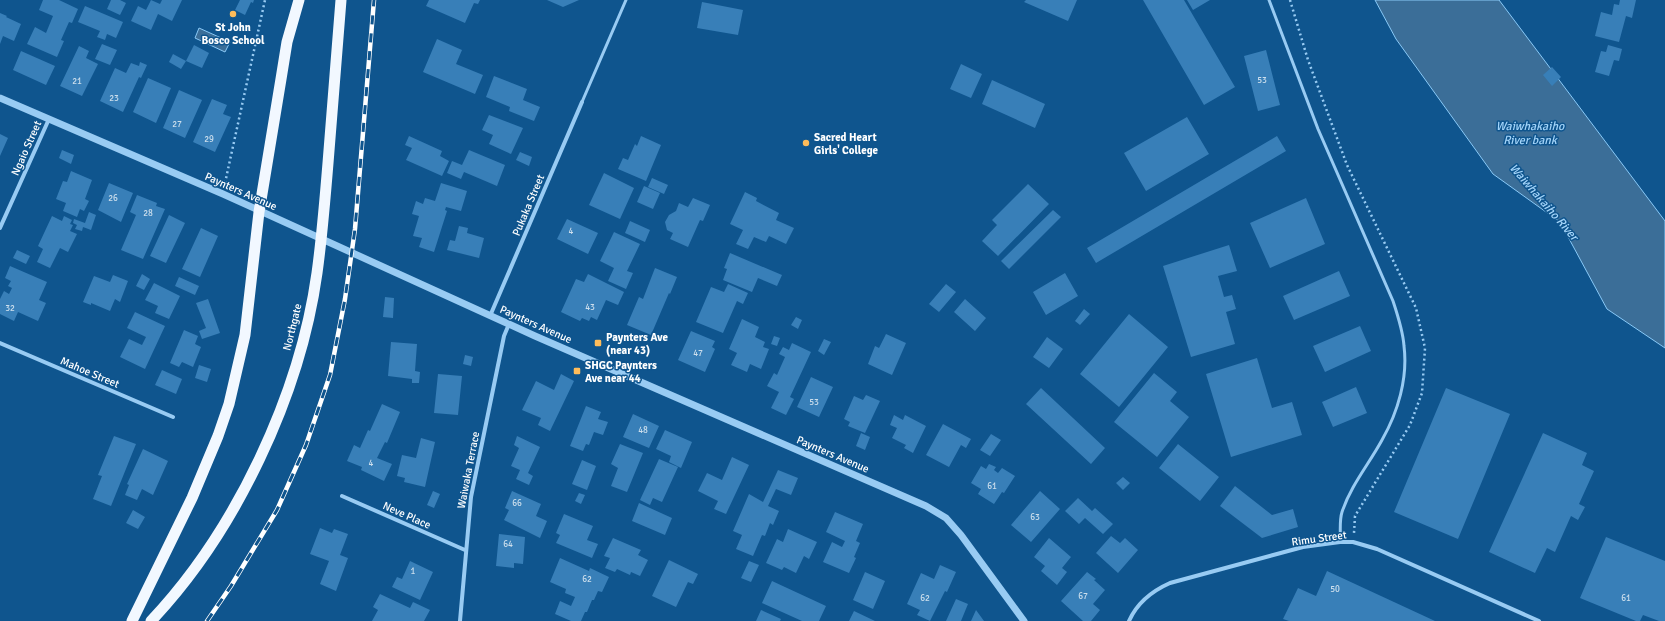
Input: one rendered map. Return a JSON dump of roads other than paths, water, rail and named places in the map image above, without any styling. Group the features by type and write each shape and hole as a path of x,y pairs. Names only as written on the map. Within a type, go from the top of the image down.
{"highway":[{"path":"132,621 192,498 218,436 229,404 245,335 260,212 287,42 299,0"},
{"name":"Northgate","path":"151,621 192,572 218,534 242,494 263,452 296,364 308,320 317,274 341,0"}],"street":[{"name":"Paynters Avenue","path":"0,98 223,194 490,316 926,506 946,518 961,535 1024,621"},
{"name":"Pukaka Street","path":"490,316 582,102"},
{"name":"Ngaio Street","path":"0,228 49,119"},
{"name":"Waiwaka Terrace","path":"460,621 465,550 471,497 504,336 509,324"},
{"name":"Mahoe Street","path":"0,343 173,417"},
{"name":"Neve Place","path":"342,496 465,550"},
{"name":"Rimu Street","path":"1130,621 1142,602 1155,590 1170,583 1303,548 1340,542 1353,542 1377,548 1539,621"}],"lane":[{"path":"582,102 626,0"},
{"path":"1269,0 1318,129 1393,302 1401,325 1405,347 1401,395 1394,417 1383,439 1350,493 1342,513 1340,542"}],"water":[{"name":"Waiwhakaiho River bank","path":"1375,0 1499,0 1665,221 1665,348 1607,309 1560,222 1493,174 1396,39"},
{"path":"199,28 230,42 225,52 195,38"}],"railway":[{"path":"207,621 231,586 277,510 306,445 330,375 345,299 355,229 374,0"}],"place":[{"name":"St John Bosco School","path":"233,14"},
{"name":"Sacred Heart Girls' College","path":"806,143"},
{"name":"Paynters Ave (near 43)","path":"598,343"},
{"name":"SHGC Paynters Ave near 44","path":"577,371"}],"water label":[{"name":"Waiwhakaiho River","path":"1544,202"}]}
